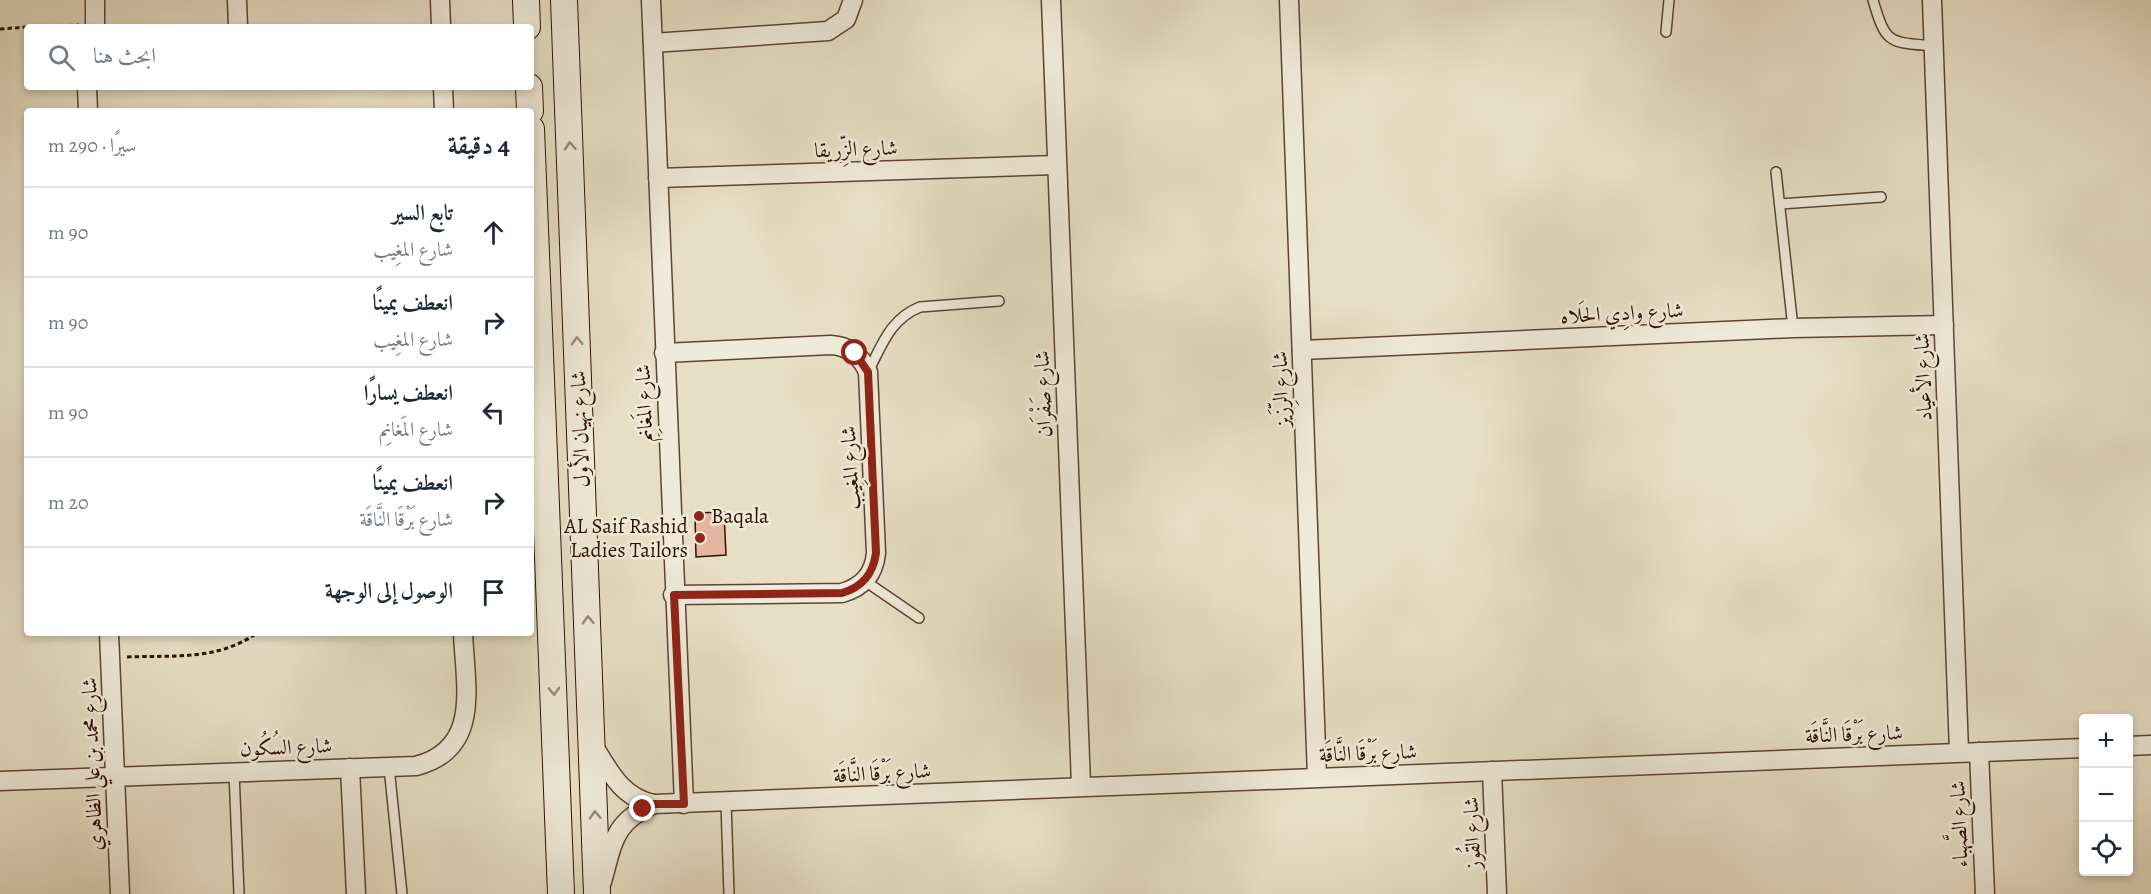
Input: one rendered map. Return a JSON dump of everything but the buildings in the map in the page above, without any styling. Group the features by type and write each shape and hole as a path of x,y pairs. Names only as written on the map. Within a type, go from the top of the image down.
{"main road":[{"path":"526,0 527,24"},
{"name":"شارع نهيان الأول","path":"564,0 598,894"},
{"path":"530,90 530,108"},
{"name":"شارع نهيان الأول","path":"534,210 549,534 561,894"}],"street":[{"path":"95,0 95,24"},
{"path":"237,0 238,24"},
{"path":"440,0 441,24"},
{"name":"شارع المَغانِم","path":"651,0 684,804"},
{"path":"653,43 828,31 846,19 854,0"},
{"name":"شارع صَفْرَان","path":"1051,0 1081,785"},
{"name":"شارع الرِّزَيز","path":"1289,0 1317,777"},
{"name":"شارع الأعياد","path":"1932,0 1959,752"},
{"path":"87,90 88,108"},
{"path":"443,90 444,108"},
{"name":"شارع الزِّريقا","path":"658,178 1056,165"},
{"name":"شارع وادِي الحَلاه","path":"1302,350 1793,328 1944,325"},
{"path":"664,353 837,345 855,353 868,372"},
{"name":"شارع المغِيب","path":"865,581 873,568 876,553 868,372"},
{"path":"534,420 541,399"},
{"path":"534,513 549,534"},
{"path":"674,595 834,594 851,590 865,581"},
{"name":"شارع محمد بن علي الظاهري","path":"109,636 120,894"},
{"name":"شارع السُكُون","path":"0,781 416,766 437,759 459,736 466,708 463,636"},
{"name":"شارع بَرْقَا النَّاقَة","path":"592,745 625,791 634,798 654,804 726,803 1081,785 2079,748"},
{"path":"2133,746 2151,745"},
{"name":"شارع الصَّهباء","path":"1979,752 1985,894"},
{"path":"350,768 356,894"},
{"name":"شارع القُوز","path":"1492,771 1497,894"},
{"path":"598,894 620,827 634,814 654,804"}],"lane":[{"path":"1666,32 1670,0"},
{"path":"1873,0 1881,29 1889,38 1903,43 1934,46"},
{"path":"1776,172 1793,328"},
{"path":"1780,204 1881,198"},
{"path":"868,372 890,328 908,311 920,307 999,301"},
{"path":"865,581 919,618"},
{"path":"389,767 402,894"},
{"path":"234,772 239,894"},
{"path":"726,803 729,894"}],"path":[{"path":"0,29 24,27"},
{"path":"110,657 214,654 253,636"}],"place":[{"name":"Baqala","path":"699,516"},
{"name":"AL Saif Rashid Ladies Tailors","path":"700,538"}],"route":[{"path":"643,809 654,804 684,804 674,595 842,593 865,581 873,568 876,553 868,372 855,353"}]}
